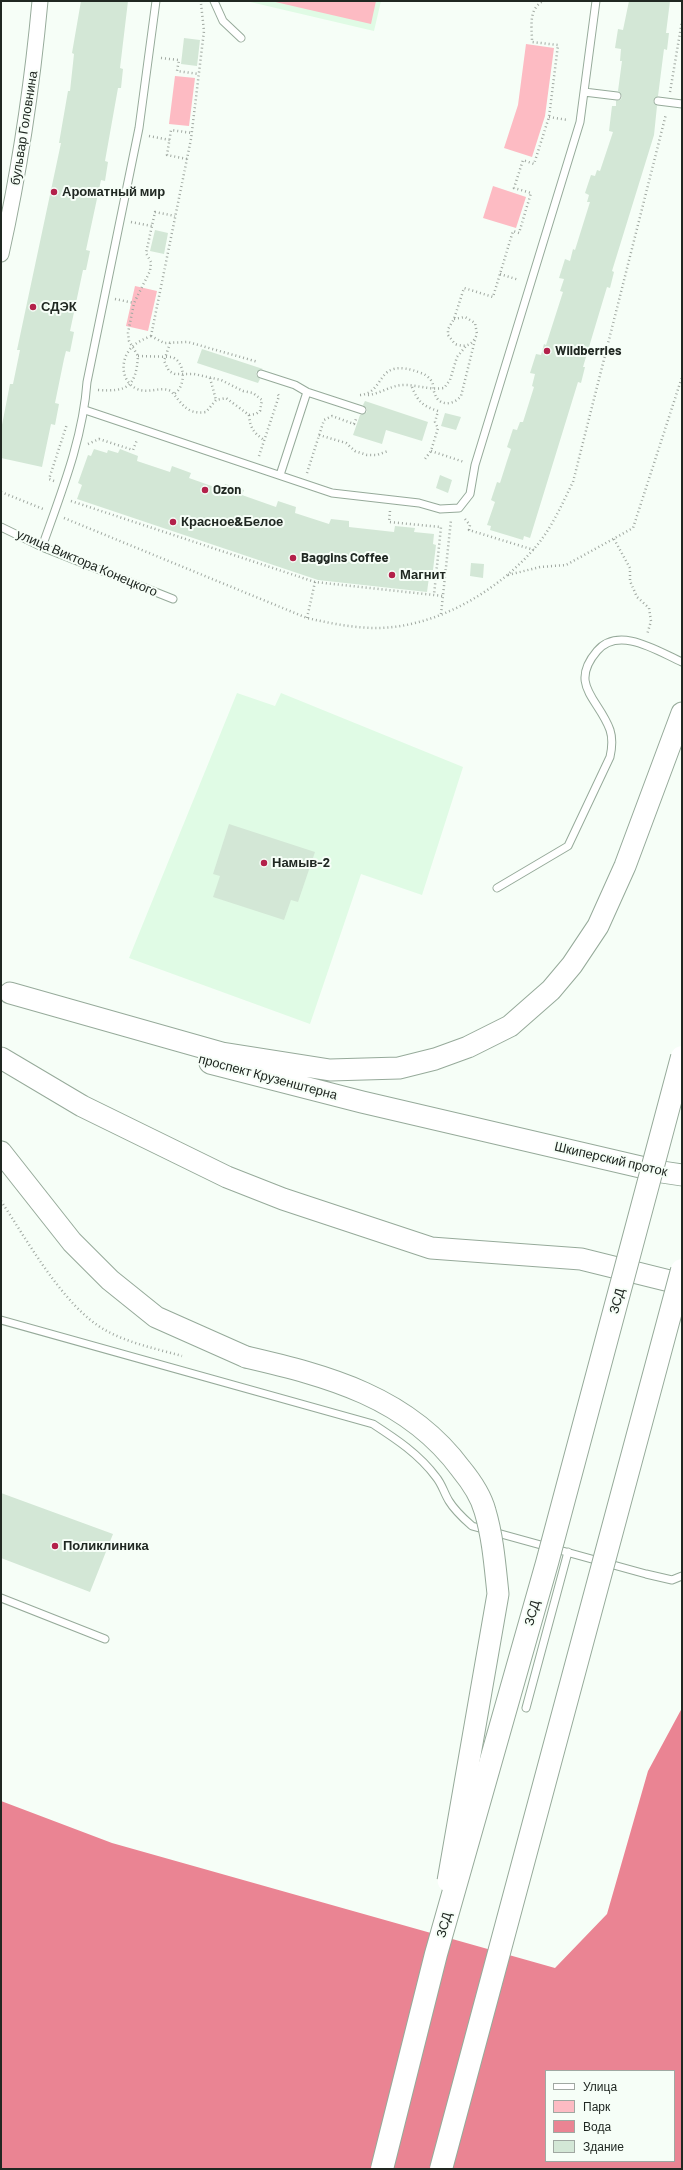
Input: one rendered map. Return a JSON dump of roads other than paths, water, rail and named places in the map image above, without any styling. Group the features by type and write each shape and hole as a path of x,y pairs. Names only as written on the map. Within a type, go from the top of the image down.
{"highway":[{"name":"ЗСД","path":"382,2169 436,1954 547,1563 682,1058"},
{"path":"441,2169 682,1270"}],"main road":[{"path":"5,991 222,1053 330,1070 399,1068 435,1059 468,1047 510,1026 551,990 572,965 598,926 625,866 682,713"},
{"name":"проспект Крузенштерна","path":"5,991 220,1067 362,1102 541,1143"},
{"path":"1,1058 82,1106 227,1177 283,1199 431,1248 581,1259 682,1284"},
{"name":"Шкиперский проток","path":"541,1143 662,1172 682,1175"},
{"path":"1,1152 72,1242 110,1280 156,1318 246,1357 306,1371 380,1399 417,1424 446,1448 468,1478 485,1509 494,1548 498,1594 436,1954"}],"street":[{"name":"бульвар Головнина","path":"1,254 17,180 31,89 40,1"}],"lane":[{"path":"42,547 80,434 85,410 86,389 138,134 156,1"},
{"path":"214,1 223,21 241,38"},
{"path":"85,410 332,493 419,503 450,510 458,508 470,494 475,465 580,122 596,1"},
{"path":"584,92 617,96"},
{"path":"658,101 682,104"},
{"path":"263,374 295,385 307,392 360,410"},
{"path":"280,475 307,392"},
{"name":"улица Виктора Конецкого","path":"1,527 42,547 173,599"},
{"path":"497,888 568,846 610,757 612,745 610,730 592,699 585,681 587,663 599,649 612,640 630,641 682,662"},
{"path":"1,1320 373,1424 397,1439 421,1459 437,1478 449,1501 459,1515 472,1526 672,1580 682,1576"},
{"path":"526,1708 568,1552"},
{"path":"1,1598 105,1640"}],"water":[{"path":"682,1708 682,2169 1,2169 1,1801 112,1843 555,1968 607,1914 648,1771"}],"place":[{"name":"Ароматный мир","path":"54,192"},
{"name":"СДЭК","path":"33,307"},
{"name":"Wildberries","path":"547,351"},
{"name":"Ozon","path":"205,490"},
{"name":"Красное&Белое","path":"173,522"},
{"name":"Baggins Coffee","path":"293,558"},
{"name":"Магнит","path":"392,575"},
{"name":"Намыв-2","path":"264,863"},
{"name":"Поликлиника","path":"55,1546"}]}
